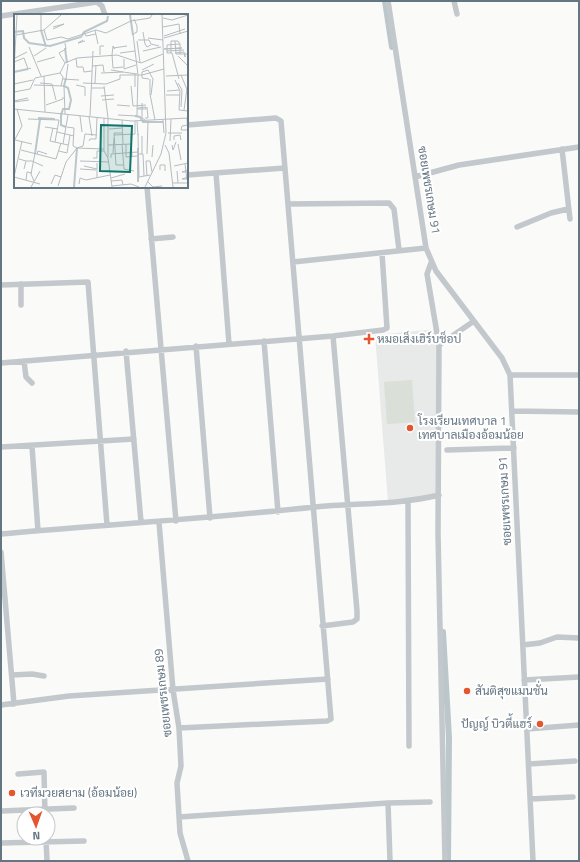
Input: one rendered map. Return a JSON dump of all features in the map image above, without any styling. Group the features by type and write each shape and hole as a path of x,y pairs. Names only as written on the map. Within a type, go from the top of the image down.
{"street":[{"name":"ซอยเพชรเกษม 91","path":"388,1 426,248 431,263 502,358 510,375 533,861"},
{"path":"454,1 457,14"},
{"path":"15,14 97,2 102,6 105,14"},
{"path":"1,16 14,14"},
{"path":"178,728 331,719 322,626 281,121 279,118 188,125"},
{"path":"415,177 459,164 579,147"},
{"path":"562,149 570,219"},
{"path":"188,175 285,168"},
{"path":"216,173 229,344"},
{"path":"147,188 176,521"},
{"path":"288,204 389,203 394,209 399,250"},
{"path":"517,226 551,213 568,209"},
{"path":"151,239 173,237"},
{"path":"293,262 426,248"},
{"path":"1,363 126,351 160,350 333,336 383,330 387,328 382,253"},
{"path":"431,263 427,271 427,280 439,345 439,495 446,861"},
{"path":"1,285 88,282 108,525"},
{"path":"21,284 22,305"},
{"path":"439,345 474,321"},
{"path":"322,626 353,622 357,619 346,504 333,336"},
{"path":"264,341 278,512"},
{"path":"196,346 210,518"},
{"path":"126,351 141,522"},
{"path":"24,361 26,377 32,383"},
{"path":"510,375 579,375"},
{"path":"512,410 579,412"},
{"path":"1,447 134,439"},
{"path":"32,446 38,531"},
{"path":"447,450 514,448"},
{"path":"1,534 141,522 176,521 346,504 408,502 439,495"},
{"path":"408,502 409,746"},
{"name":"ซอยเพชรเกษม 89","path":"159,522 181,766 177,783 180,833 188,861"},
{"path":"1,552 14,704"},
{"path":"522,645 540,644 557,637 579,638"},
{"path":"12,675 32,674 44,676"},
{"path":"524,680 579,677"},
{"path":"1,705 69,696 328,679"},
{"path":"527,729 579,725"},
{"path":"529,764 575,761"},
{"path":"18,774 44,772 45,806"},
{"path":"530,799 573,797"},
{"path":"179,817 388,803 430,802"},
{"path":"388,803 390,861"},
{"path":"56,810 74,808"},
{"path":"1,811 16,811"},
{"path":"56,841 84,842"},
{"path":"1,843 16,842"},
{"path":"46,846 47,861"}],"shaded area":[{"name":"โรงเรียนเทศบาล 1 เทศบาลเมืองอ้อมน้อย","path":"436,329 438,361 439,498 388,502 375,335"},
{"path":"412,380 415,422 387,424 384,382"}],"waterway":[{"path":"385,1 392,47"},
{"path":"443,632 449,738 448,861"}],"place":[{"name":"หมอเส็งเฮิร์บช็อป","path":"369,339"},
{"name":"โรงเรียนเทศบาล 1 เทศบาลเมืองอ้อมน้อย","path":"410,428"},
{"name":"สันติสุขแมนชั่น","path":"467,691"},
{"name":"ปัญญ์ บิวตี้แฮร์","path":"540,724"},
{"name":"เวทีมวยสยาม (อ้อมน้อย)","path":"12,793"}]}
